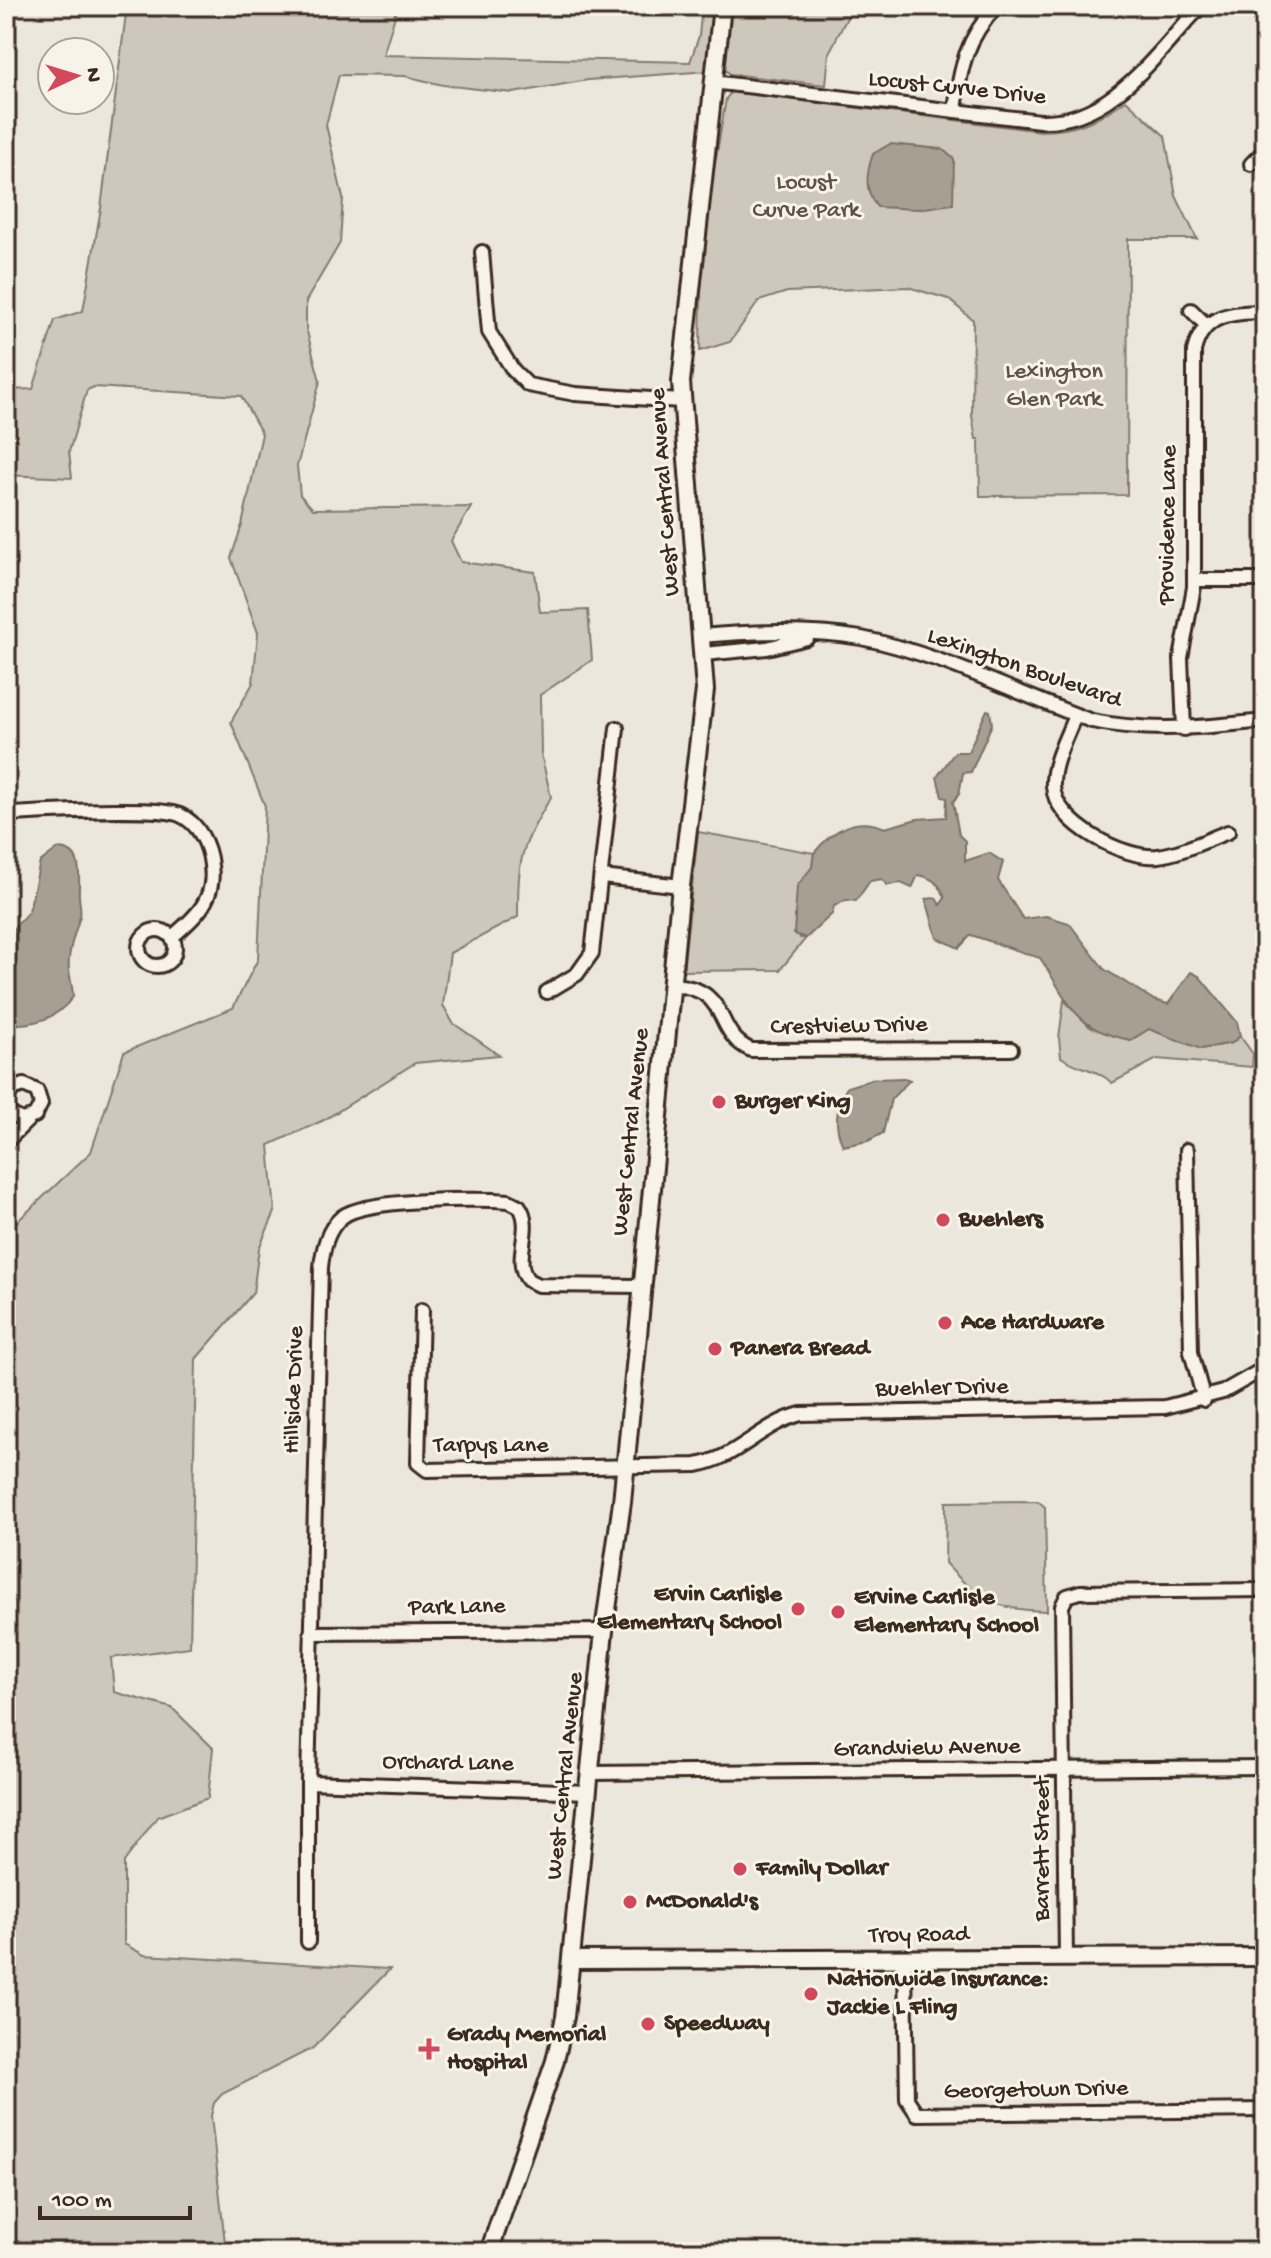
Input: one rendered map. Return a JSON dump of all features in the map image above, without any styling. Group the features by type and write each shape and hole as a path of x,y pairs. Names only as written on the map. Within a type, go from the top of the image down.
{"main road":[{"name":"West Central Avenue","path":"489,2252 555,2061 572,1960 604,1631 624,1467 681,886 702,715 704,654 681,401 722,6"},
{"name":"Troy Road","path":"572,1960 905,1961 1265,1957"}],"street":[{"path":"955,111 965,52 981,23 997,6"},
{"name":"Locust Curve Drive","path":"712,82 1040,121 1084,116 1110,100 1201,6"},
{"path":"1251,6 1265,20"},
{"path":"1251,164 1265,150"},
{"path":"482,252 489,332 513,370 528,385 575,394 681,401"},
{"path":"1191,310 1206,325 1232,313 1265,312"},
{"name":"Providence Lane","path":"1184,729 1181,658 1194,580 1194,351 1197,338 1206,325"},
{"path":"1194,580 1265,580"},
{"name":"Lexington Boulevard","path":"701,636 766,630 883,643 1075,715 1122,727 1184,729 1265,721"},
{"name":"Lexington Boulevard","path":"704,654 767,648 817,635"},
{"path":"1075,715 1053,783 1060,810 1070,822 1101,839 1152,857 1228,832"},
{"path":"547,992 577,974 588,961 595,942 617,728"},
{"path":"6,814 166,811 191,822 209,855 211,891 200,913 172,937"},
{"path":"602,877 681,886"},
{"name":"Crestview Drive","path":"671,985 692,986 707,993 738,1041 751,1050 1011,1049"},
{"path":"6,1142 29,1119 41,1104 37,1091 18,1086 6,1102 16,1119 29,1119"},
{"path":"1187,1150 1191,1352 1204,1400"},
{"name":"Hillside Drive","path":"308,1942 308,1782 321,1267 323,1250 336,1223 354,1210 366,1206 509,1201 519,1206 525,1218 522,1264 528,1280 538,1285 640,1286"},
{"name":"Tarpys Lane","path":"422,1310 418,1463 421,1468 624,1467"},
{"name":"Buehler Drive","path":"624,1467 708,1463 734,1453 773,1424 811,1412 1156,1408 1204,1400 1265,1368"},
{"name":"Barrett Street","path":"1066,1959 1062,1606 1067,1596 1080,1592 1265,1590"},
{"name":"Park Lane","path":"311,1633 604,1631"},
{"name":"Grandview Avenue","path":"590,1773 1265,1767"},
{"name":"Orchard Lane","path":"308,1782 588,1792"},
{"name":"Georgetown Drive","path":"905,1961 907,2099 917,2114 1265,2110"},
{"path":"1265,2134 1265,2154"}],"green space":[{"path":"127,6 398,6 383,55 690,62 699,36 702,6 716,6 708,71 588,80 513,93 443,85 405,76 339,75 326,125 343,198 340,243 306,301 306,328 320,381 297,466 300,495 313,509 471,507 451,541 461,562 535,572 540,612 588,610 592,660 540,695 541,754 551,797 523,854 518,917 450,953 443,1005 453,1023 499,1055 415,1063 324,1120 269,1145 275,1212 259,1248 253,1293 196,1359 190,1647 111,1658 114,1692 172,1708 213,1748 208,1798 157,1817 124,1862 124,1944 144,1955 390,1969 313,2048 222,2094 214,2103 211,2116 226,2252 6,2252 6,1232 91,1152 124,1052 233,1008 258,959 265,806 231,722 253,683 258,633 231,558 242,525 262,434 241,396 94,387 87,390 69,452 72,478 6,475 6,390 33,389 55,320 83,311 113,116 116,116 116,91"},
{"path":"728,6 853,6 829,53 826,85 730,74 722,66"},
{"name":"Locust Curve Park","path":"731,92 1041,131 1086,123 1126,100 1165,136 1176,196 1197,239 1128,239 1127,495 980,496 979,439 976,439 972,416 973,320 948,299 908,287 787,292 759,301 730,342 700,351 702,241 726,99"},
{"path":"698,832 814,853 812,867 803,880 800,938 806,938 780,970 683,971"},
{"path":"1064,1000 1090,1027 1131,1040 1149,1029 1201,1049 1232,1043 1240,1036 1253,1054 1252,1067 1157,1059 1112,1083 1100,1074 1061,1057 1059,1038"},
{"path":"1038,1501 1045,1507 1047,1611 1014,1608 990,1601 968,1586 945,1563 946,1502"}],"shaded area":[{"path":"890,144 942,149 954,159 953,204 918,209 877,207 868,188 869,168 873,154"},
{"path":"987,710 990,711 992,724 971,772 963,773 959,794 953,802 959,835 965,841 965,861 989,853 1003,862 998,880 1023,919 1046,916 1069,923 1104,969 1154,1000 1168,1004 1191,972 1199,976 1237,1022 1240,1036 1232,1043 1201,1049 1149,1029 1131,1040 1096,1029 1074,1011 1040,958 971,935 959,948 937,938 926,899 936,898 940,905 945,898 938,886 923,876 918,875 912,888 901,883 887,885 882,879 870,881 856,901 846,900 834,906 832,914 806,938 794,934 797,886 812,867 814,853 829,838 854,824 874,824 885,828 917,819 946,817 947,798 942,797 937,777 955,752 968,752"},
{"path":"57,849 71,853 79,869 80,913 69,964 73,997 59,1011 43,1020 6,1025 6,937 29,911 40,862"},
{"path":"873,1079 910,1080 891,1099 883,1133 868,1141 843,1146 837,1116 847,1087"}],"place":[{"name":"Burger King","path":"719,1102"},
{"name":"Buehlers","path":"943,1220"},
{"name":"Ace Hardware","path":"945,1323"},
{"name":"Panera Bread","path":"715,1349"},
{"name":"Ervin Carlisle Elementary School","path":"798,1609"},
{"name":"Ervine Carlisle Elementary School","path":"838,1612"},
{"name":"Family Dollar","path":"740,1869"},
{"name":"McDonald's","path":"630,1902"},
{"name":"Nationwide Insurance: Jackie L Fling","path":"811,1994"},
{"name":"Speedway","path":"648,2024"},
{"name":"Grady Memorial Hospital","path":"429,2049"}],"park label":[{"name":"Lexington Glen Park","path":"1054,386"}]}
